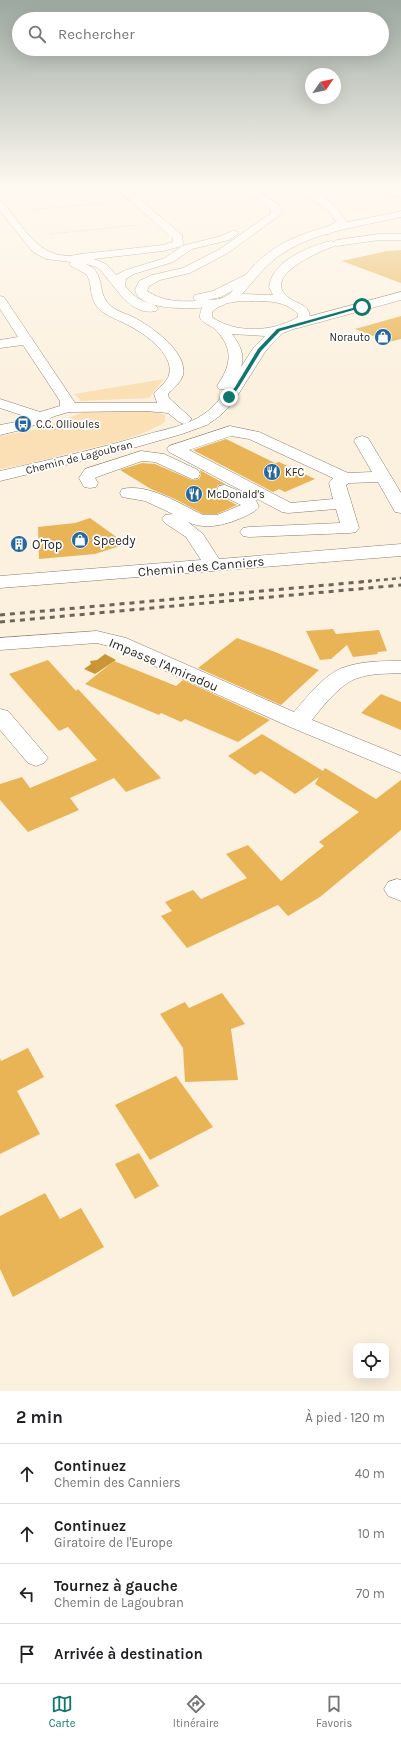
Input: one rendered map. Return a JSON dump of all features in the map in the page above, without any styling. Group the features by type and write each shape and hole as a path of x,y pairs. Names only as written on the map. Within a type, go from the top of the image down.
{"main road":[{"path":"37,250 49,257 82,266 89,270 95,277 101,304 113,313 146,331 170,351 177,364 176,376 161,394 162,400 184,419"},
{"path":"76,259 81,257 145,250"},
{"path":"119,288 120,280 125,274 169,260 184,250"},
{"path":"224,250 186,271 156,277 143,284 141,292 151,300 182,305 252,297 284,301 300,308 356,308"},
{"path":"214,324 205,314 208,307 225,300 272,255 280,250"},
{"path":"284,301 275,290 274,284 283,270 293,262 316,250"},
{"path":"49,257 76,259 96,263 104,267 119,288 138,305 235,330 254,332 278,330 401,296"},
{"path":"143,288 164,297 177,299 199,298 217,294 250,276"},
{"path":"0,300 68,401 68,408"},
{"path":"298,324 304,319 304,313 300,308"},
{"name":"Chemin de Lagoubran","path":"158,436 216,396 225,385 232,372 236,359 236,349 231,340 214,324"},
{"name":"Chemin de Lagoubran","path":"0,476 70,460 188,427 214,413 237,387 265,343 278,330"},
{"path":"0,344 27,340"},
{"path":"0,403 41,417"},
{"path":"0,430 20,426 68,408 146,407 171,409"},
{"path":"343,503 288,508 175,449 230,431 253,435 345,478 383,477"},
{"path":"362,441 401,508"},
{"path":"90,483 88,478 91,473 141,456 158,457 249,502 250,507 217,522 207,522 199,520 149,496 128,493"},
{"path":"249,532 350,528 337,483 345,478"},
{"path":"169,518 187,527 198,539 213,565"},
{"name":"Chemin des Canniers","path":"0,582 401,550"},
{"name":"Impasse l'Amiradou","path":"0,644 97,637 119,642 298,722 401,765"},
{"path":"298,722 323,692 349,673 374,668 401,667"},
{"path":"0,716 36,758"}],"shaded area":[{"path":"164,379 149,398 81,401 74,394"},
{"path":"151,411 165,415 165,422 144,433 122,440 0,469 0,436 39,429 84,412"},
{"path":"105,654 116,660 95,674 84,669 91,664 90,661 97,660"}],"building":[{"path":"401,250 401,283 342,261 387,251"},
{"path":"401,316 401,339 389,342 355,329"},
{"name":"KFC","path":"226,439 275,463 279,462 315,479 285,492 279,489 273,492 193,450"},
{"name":"McDonald's","path":"142,463 155,464 192,480 199,479 201,475 200,470 225,484 218,485 216,489 218,495 237,505 217,514 203,514 175,499 151,489 120,470"},
{"name":"Speedy","path":"90,518 126,544 95,554 39,559 38,527 75,523"},
{"path":"333,629 336,634 379,630 387,651 377,652 378,654 353,657 347,645 331,659 320,660 306,631"},
{"path":"237,638 319,670 281,705 198,668"},
{"path":"48,660 76,691 78,689 161,778 126,792 114,778 70,798 79,810 28,832 0,800 0,784 22,777 30,788 97,760 68,727 59,731 9,674"},
{"path":"114,661 176,686 183,680 270,720 238,742 185,719 181,722 161,713 159,715 85,684"},
{"path":"381,694 401,702 401,730 361,713"},
{"path":"262,734 323,771 325,768 376,799 401,780 401,830 320,897 288,916 278,905 187,948 161,916 172,911 165,902 193,890 201,899 247,878 226,854 248,845 281,881 324,846 319,842 359,812 315,784 319,777 295,794 261,771 255,775 228,756"},
{"path":"222,993 245,1024 231,1029 238,1080 185,1082 183,1048 160,1014 185,1002 189,1008"},
{"path":"28,1048 44,1077 17,1091 40,1134 0,1154 0,1058 1,1061"},
{"path":"176,1076 213,1127 150,1160 115,1105"},
{"path":"139,1153 159,1186 135,1199 115,1164"},
{"path":"45,1193 60,1219 81,1208 104,1247 13,1297 0,1269 0,1216"}],"railway":[{"path":"360,582 401,578"},
{"path":"0,615 371,581"},
{"path":"0,622 401,585"}],"place":[{"name":"Norauto","path":"383,337"},
{"name":"C.C. Ollioules","path":"23,424"},
{"name":"KFC","path":"272,472"},
{"name":"McDonald's","path":"194,494"},
{"name":"Speedy","path":"80,540"},
{"name":"O'Top","path":"19,544"}],"route":[{"path":"229,397 237,387 259,350 278,330 362,307"}]}
